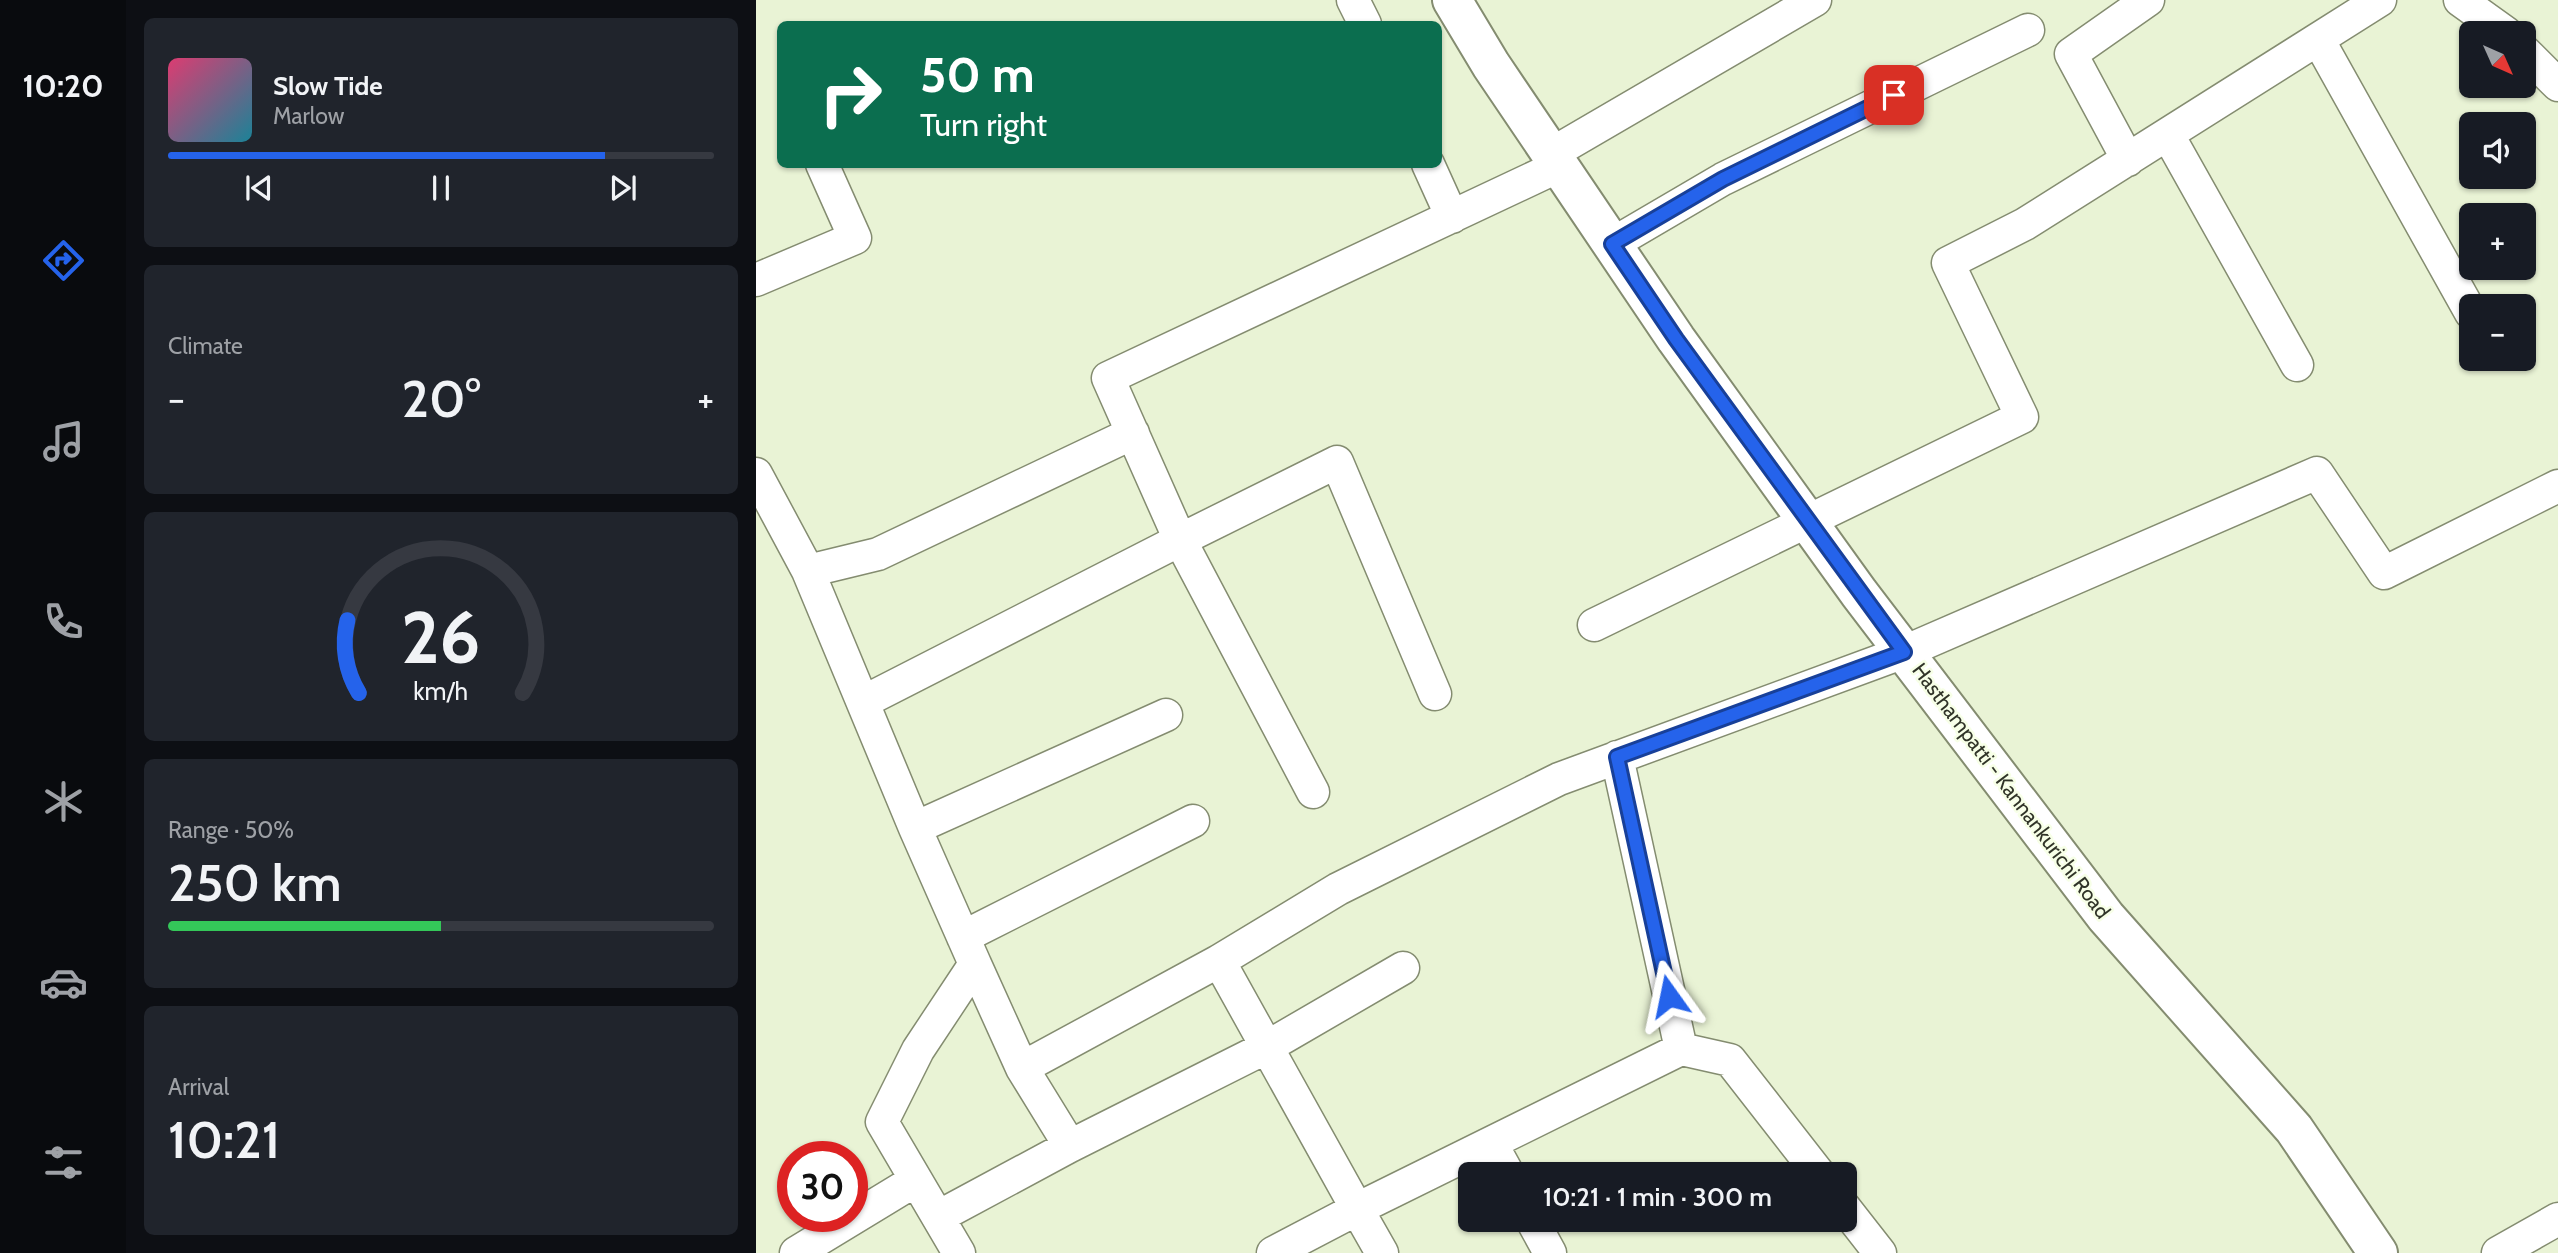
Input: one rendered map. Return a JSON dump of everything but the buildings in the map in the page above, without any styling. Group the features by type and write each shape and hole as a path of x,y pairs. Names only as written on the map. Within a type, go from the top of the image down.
{"main road":[{"name":"Hasthampatti - Kannankurichi Road","path":"1452,0 1491,65 1676,339 1807,521 2106,917 2294,1129 2378,1253"}],"street":[{"path":"1353,0 1364,21"},
{"path":"1313,792 1180,540 1108,378 1452,217 1555,160 1815,0"},
{"path":"2128,160 2071,54 2148,0"},
{"path":"1594,625 2022,417 1948,263 2025,224 2319,41 2380,0"},
{"path":"2460,0 2489,21"},
{"path":"1612,244 1723,179 2028,30"},
{"path":"2319,41 2460,294"},
{"path":"2536,63 2558,85"},
{"path":"2168,135 2297,365"},
{"path":"756,280 855,238 824,168"},
{"path":"1430,168 1452,217"},
{"path":"808,571 878,554 1133,433"},
{"path":"863,702 1337,462 1435,694"},
{"path":"1022,1069 1219,961 1338,888 1559,779 1904,652 2317,473 2384,573 2558,486"},
{"path":"756,474 808,571 915,828 1022,1069 1070,1146"},
{"path":"915,828 1166,715"},
{"path":"1617,757 1681,1049"},
{"path":"959,1253 882,1122 969,951 1193,821"},
{"path":"1219,961 1382,1253"},
{"path":"938,1217 1070,1146 1267,1047 1403,968"},
{"path":"1273,1253 1681,1049 1730,1060 1810,1162"},
{"path":"1491,1143 1501,1162"},
{"path":"796,1253 916,1180"},
{"path":"2498,1253 2558,1219"},
{"path":"1857,1224 1880,1253"},
{"path":"1539,1232 1550,1253"}],"route":[{"path":"1669,996 1617,757 1904,652 1676,339 1612,244 1723,179 1894,95"}]}
